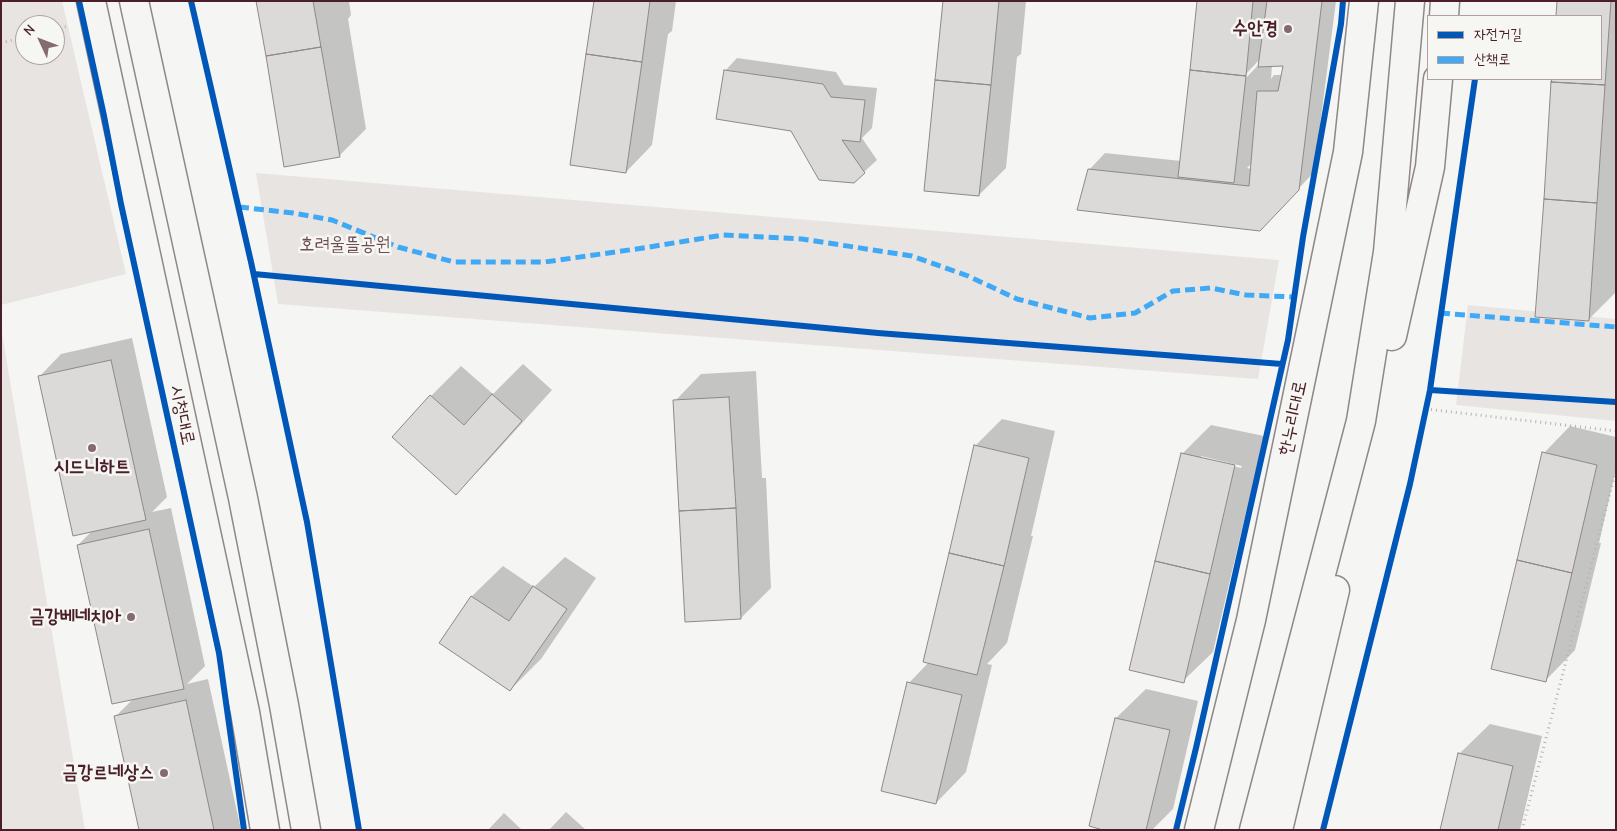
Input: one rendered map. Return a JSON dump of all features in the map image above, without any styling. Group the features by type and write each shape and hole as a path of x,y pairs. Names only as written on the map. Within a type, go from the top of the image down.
{"street":[{"name":"시청대로","path":"91,1 246,712 265,830"},
{"path":"134,1 243,498 284,705 306,830"},
{"name":"한누리대로","path":"1199,830 1251,620 1348,152 1364,1"},
{"path":"1254,830 1361,421 1388,252 1410,1"},
{"path":"1444,15 1445,1"},
{"path":"1278,830 1322,650 1430,167 1438,80"}],"path":[{"path":"1,43 15,40"},
{"path":"1424,418 1428,399"},
{"path":"1426,408 1616,431"},
{"path":"1522,830 1616,470"}],"green space":[{"path":"1,1 62,1 126,274 1,305"},
{"name":"호려울뜰공원","path":"256,173 1279,260 1258,379 278,304"},
{"path":"1468,305 1616,319 1616,421 1456,405"},
{"path":"1,327 85,830 1,830"}],"building":[{"path":"256,1 313,1 321,47 266,56"},
{"path":"594,1 650,1 642,62 586,54"},
{"path":"943,1 999,1 991,85 935,80"},
{"path":"1197,1 1253,1 1246,76 1190,70"},
{"path":"1267,1 1322,1 1299,190 1260,231 1077,210 1088,169 1249,186 1257,91 1278,91 1283,66 1258,67"},
{"path":"1557,1 1611,1 1605,85 1551,82 1552,80 1602,80 1602,15 1556,15"},
{"path":"321,47 340,157 284,167 266,56"},
{"path":"586,54 642,62 626,173 570,165"},
{"path":"724,70 823,84 831,97 865,100 860,142 842,140 865,173 854,183 819,180 791,131 716,119"},
{"path":"1190,70 1246,76 1234,183 1178,177"},
{"path":"935,80 991,85 979,196 924,191"},
{"path":"1551,82 1605,85 1597,203 1544,199"},
{"path":"1544,199 1597,203 1589,321 1535,317"},
{"name":"시드니하트","path":"111,360 146,520 73,536 38,376"},
{"path":"492,394 522,421 456,495 392,437 430,395 464,425"},
{"path":"729,397 736,508 679,511 673,400"},
{"path":"974,445 1029,458 1004,566 949,553"},
{"path":"1542,452 1597,465 1572,573 1517,560"},
{"path":"1181,453 1235,465 1210,574 1155,561"},
{"path":"736,508 741,619 685,622 679,511"},
{"name":"금강베네치아","path":"149,529 184,689 112,704 77,545"},
{"path":"949,553 1004,566 977,675 923,662"},
{"path":"1517,560 1572,573 1546,682 1491,669"},
{"path":"1155,561 1210,574 1184,683 1129,670"},
{"path":"533,586 567,609 510,691 439,643 471,596 509,621"},
{"path":"907,682 962,695 936,804 881,791"},
{"name":"금강르네상스","path":"186,700 214,830 139,830 114,716"},
{"path":"1115,718 1170,730 1146,830 1103,830 1089,826"},
{"path":"1458,753 1513,766 1498,830 1440,830"}],"marked path":[{"path":"239,207 293,213 332,220 398,247 454,262 545,262 723,235 802,239 912,256 968,276 1017,299 1090,318 1135,313 1173,291 1211,288 1246,295 1294,297"},
{"path":"1440,313 1616,327"}],"cycle path":[{"path":"79,1 121,204 219,653 244,830"},
{"path":"191,1 251,262 307,522 359,830"},
{"path":"1176,830 1288,340 1303,237 1341,24 1343,1"},
{"path":"1323,830 1410,484 1430,390 1475,80"},
{"path":"254,274 878,333 1282,364"},
{"path":"1430,390 1616,402"}],"place":[{"name":"수안경","path":"1288,29"},
{"name":"시드니하트","path":"92,448"},
{"name":"금강베네치아","path":"131,617"},
{"name":"금강르네상스","path":"164,773"}]}
